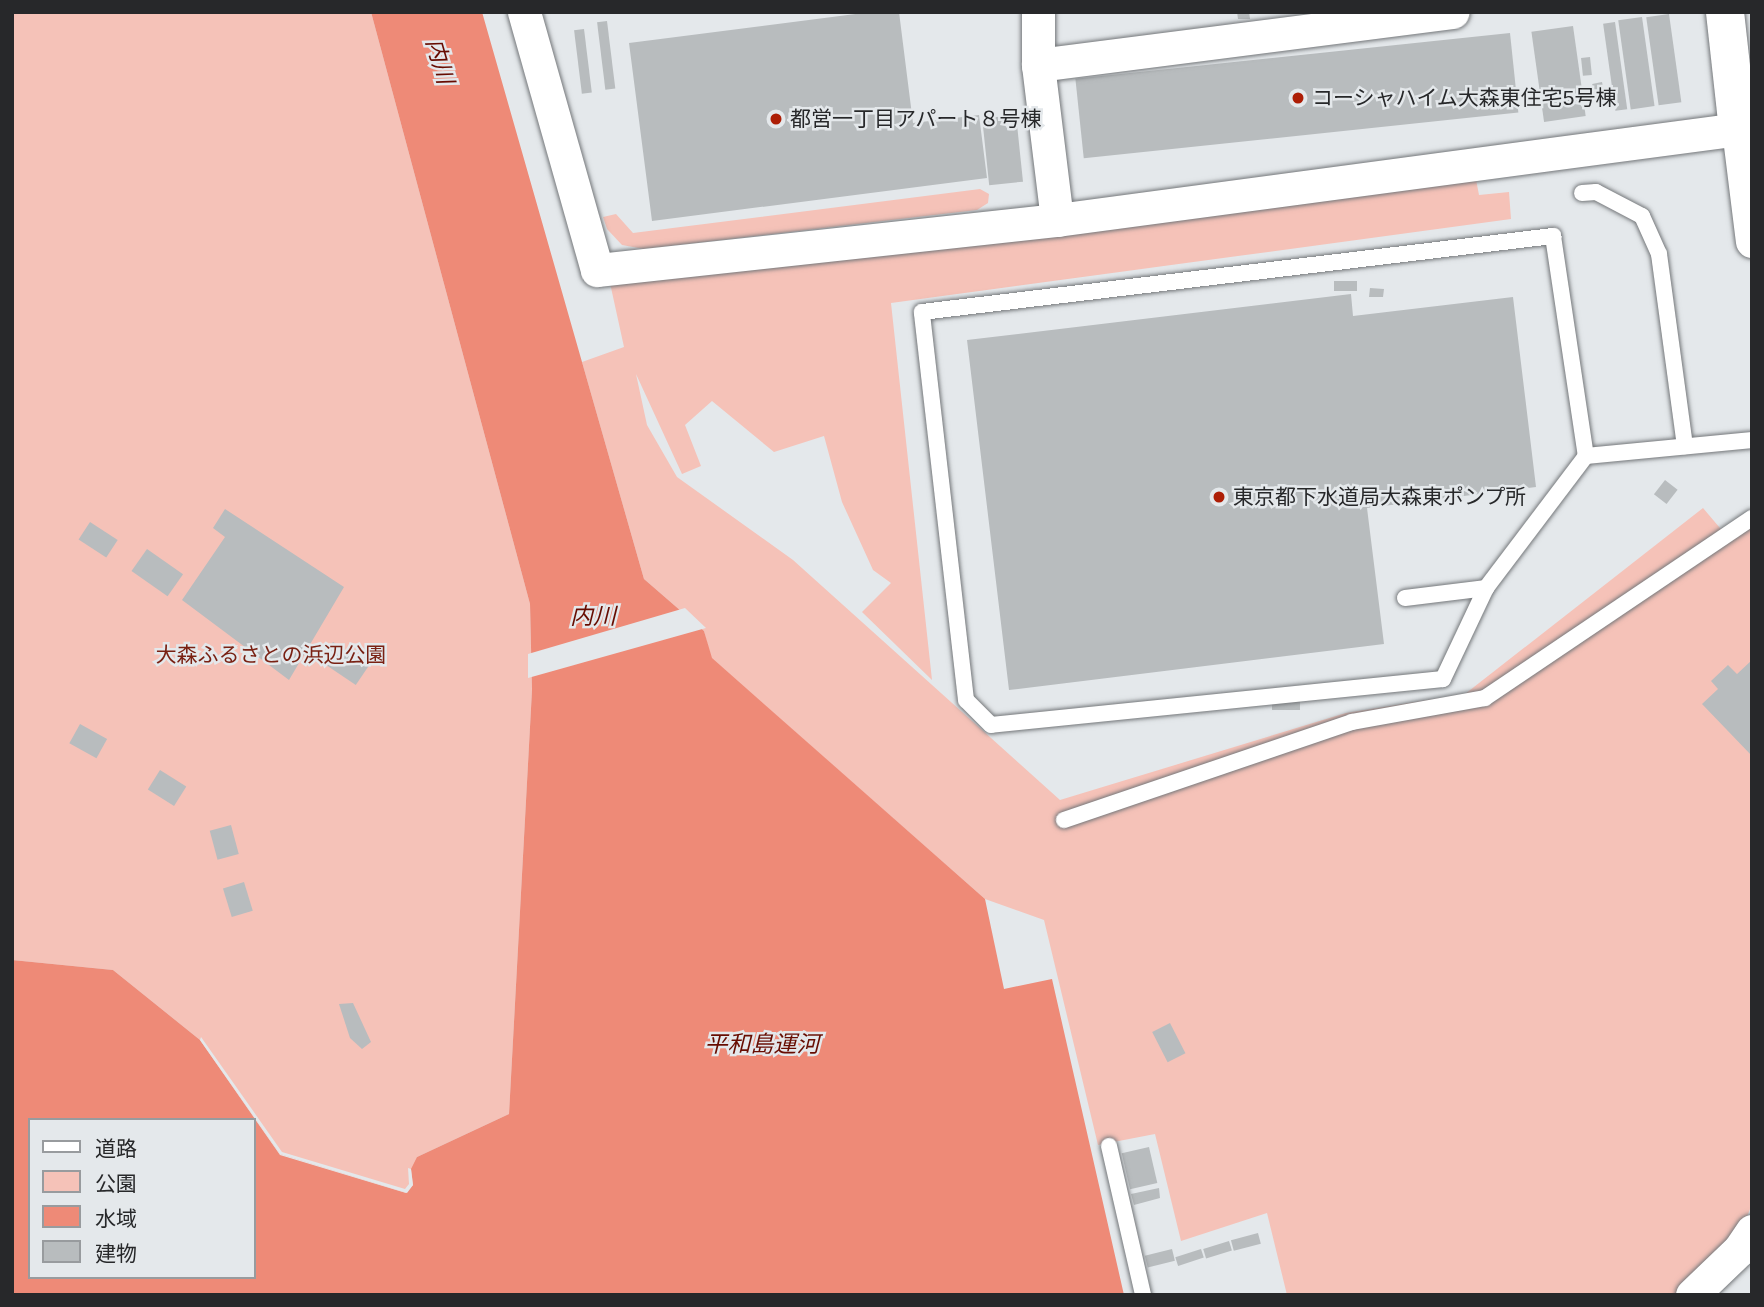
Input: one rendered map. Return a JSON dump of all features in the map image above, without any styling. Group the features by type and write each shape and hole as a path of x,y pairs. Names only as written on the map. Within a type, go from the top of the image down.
{"street":[{"path":"524,12 597,270 1057,220 1738,129"},
{"path":"1038,12 1038,65 1057,220"},
{"path":"1038,65 1453,12"},
{"path":"1725,12 1752,241"},
{"path":"1692,1295 1739,1250 1752,1231"}],"lane":[{"path":"1582,193 1596,192 1642,216 1659,254 1685,446"},
{"path":"1553,236 1586,456 1486,588 1443,679 991,724 966,699 922,313 1553,236"},
{"path":"1586,456 1752,440"},
{"path":"1064,820 1352,722 1485,698 1752,518"},
{"path":"1405,598 1486,588"},
{"path":"1109,1146 1143,1295"}],"green space":[{"name":"大森ふるさとの浜辺公園","path":"12,12 371,12 530,604 532,690 509,1114 417,1157 413,1185 407,1193 280,1154 200,1040 113,970 12,960"},
{"path":"1474,169 1479,195 1509,192 1511,219 891,303 932,680 862,612 891,583 873,570 842,502 824,436 774,452 712,401 685,425 701,466 682,474 636,374 647,425 677,477 793,560 1060,800 1346,713 1465,694 1703,508 1731,541 1752,522 1752,1204 1738,1240 1677,1295 1287,1295 1267,1213 1181,1241 1155,1134 1098,1145 1044,920 985,899 711,658 704,631 644,579 582,362 624,347 610,283"},
{"path":"980,189 989,194 988,203 977,210 644,249 622,245 607,229 603,217 616,214 633,233"}],"water":[{"name":"平和島運河","path":"371,12 482,12 644,579 704,631 712,658 985,899 1004,989 1052,979 1124,1295 12,1295 12,960 113,970 200,1040 254,1118 28,1118 28,1279 256,1279 256,1120 280,1155 406,1193 413,1185 411,1169 417,1157 509,1114 532,690 530,604"}],"pier":[{"path":"685,608 706,628 528,678 528,654"},
{"path":"201,1037 282,1152 405,1189 409,1184 408,1168 411,1169 413,1185 407,1193 280,1154 200,1040"}],"building":[{"name":"都営一丁目アパート８号棟","path":"871,12 899,12 913,123 979,115 987,178 652,221 629,43"},
{"path":"1237,12 1249,12 1250,19 1238,19"},
{"path":"1669,14 1681,102 1659,105 1646,17"},
{"path":"1642,17 1655,106 1631,109 1618,20"},
{"path":"607,21 615,88 605,90 597,22"},
{"path":"1615,22 1627,109 1615,111 1603,24"},
{"path":"1573,26 1586,116 1544,122 1531,32"},
{"path":"584,29 592,93 582,94 574,30"},
{"name":"コーシャハイム大森東住宅5号棟","path":"1510,33 1518,113 1084,158 1075,79"},
{"path":"1590,57 1592,75 1583,76 1581,58"},
{"path":"1602,82 1607,105 1597,108 1592,84"},
{"path":"1016,115 1023,182 989,185 982,119"},
{"path":"1334,281 1357,281 1357,291 1334,291"},
{"path":"1370,288 1384,289 1383,297 1369,297"},
{"name":"東京都下水道局大森東ポンプ所","path":"1351,294 1353,316 1513,297 1536,487 1367,508 1384,644 1009,690 967,340"},
{"path":"1665,480 1678,490 1667,504 1654,494"},
{"path":"225,509 344,587 289,680 182,600 225,537 213,528"},
{"path":"90,522 118,540 106,558 79,540"},
{"path":"147,549 183,574 168,596 132,571"},
{"path":"333,642 369,666 356,685 320,661"},
{"path":"1752,660 1752,756 1702,704 1718,689 1711,681 1728,665 1737,674"},
{"path":"1272,699 1300,699 1300,710 1272,710"},
{"path":"80,724 107,739 96,758 69,743"},
{"path":"160,770 186,786 174,806 148,790"},
{"path":"231,825 239,854 218,860 210,831"},
{"path":"244,882 253,911 232,917 223,888"},
{"path":"353,1003 371,1042 362,1049 350,1038 339,1004"},
{"path":"1170,1023 1185,1053 1168,1062 1152,1032"},
{"path":"1149,1147 1157,1183 1130,1189 1122,1153"},
{"path":"1159,1188 1160,1198 1134,1205 1131,1194"},
{"path":"1258,1233 1261,1244 1234,1251 1231,1240"},
{"path":"1229,1241 1232,1251 1206,1258 1203,1249"},
{"path":"1172,1249 1175,1261 1148,1267 1145,1256"},
{"path":"1201,1249 1204,1258 1178,1266 1175,1257"}],"place":[{"name":"コーシャハイム大森東住宅5号棟","path":"1298,98"},
{"name":"都営一丁目アパート８号棟","path":"776,119"},
{"name":"東京都下水道局大森東ポンプ所","path":"1219,497"}],"water label":[{"name":"内川","path":"440,61"},
{"name":"内川","path":"593,616"}]}
